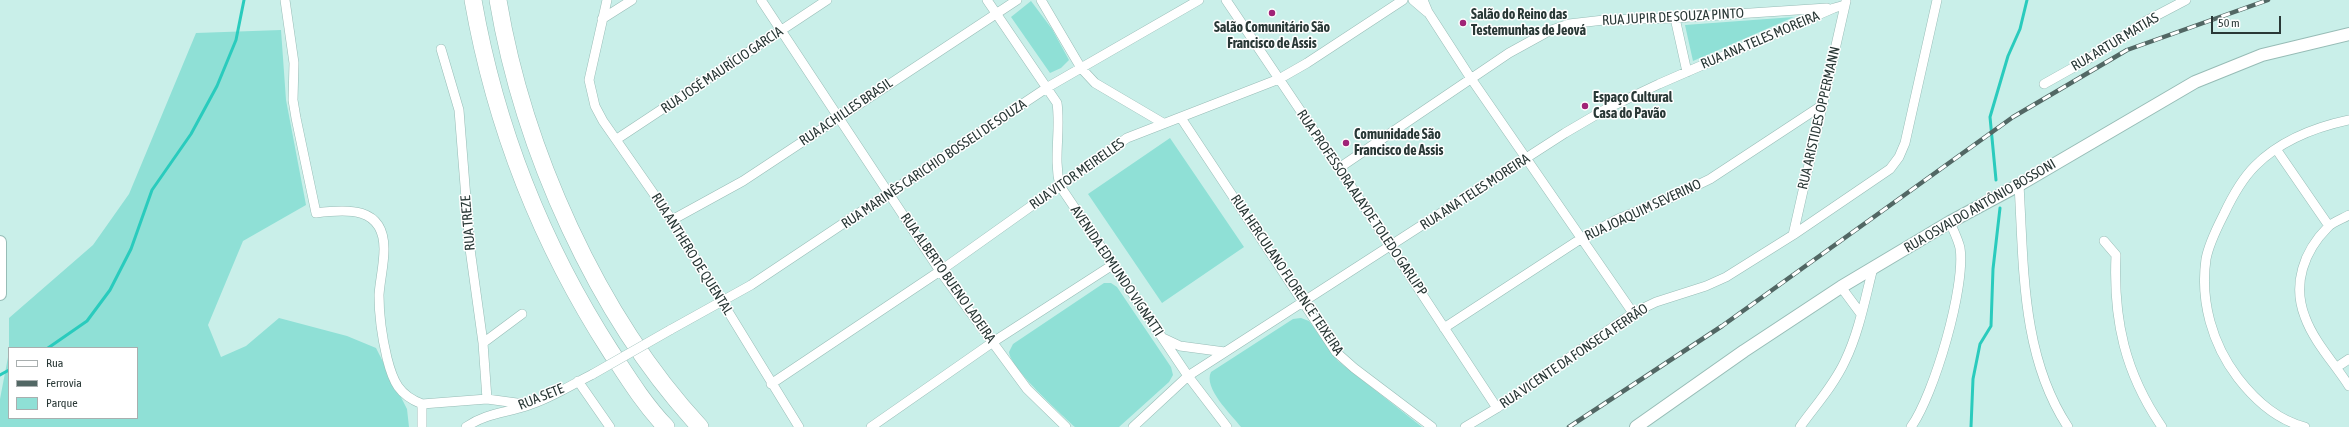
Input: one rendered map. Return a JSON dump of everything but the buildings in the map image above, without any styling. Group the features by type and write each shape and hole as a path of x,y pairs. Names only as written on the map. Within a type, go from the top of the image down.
{"highway":[{"path":"473,0 482,50 497,108 512,150 553,249 570,284 603,340 646,405 666,427"},
{"path":"498,0 512,70 528,122 552,184 582,253 605,294 644,356 663,384 700,427"}],"street":[{"path":"285,0 294,63 293,100 316,213 345,209 359,212 374,222 382,233 383,261 379,294 380,325 390,370 407,398 422,404 487,399 530,405"},
{"path":"602,19 607,0"},
{"path":"602,19 632,0"},
{"name":"RUA ALBERTO BUENO LADEIRA","path":"762,0 940,271 1027,389 1066,427"},
{"name":"RUA JOSÉ MAURÍCIO GARCIA","path":"617,139 827,0"},
{"name":"AVENIDA EDMUNDO VIGNATTI","path":"987,0 1048,87 1057,103 1059,118 1056,145 1056,172 1060,186 1114,264 1188,376 1227,427"},
{"name":"RUA ACHILLES BRASIL","path":"672,220 744,181 839,116 1017,0"},
{"path":"1041,0 1081,68 1095,83 1107,92 1163,123"},
{"name":"RUA MARINÊS CARICHIO BOSSELI DE SOUZA","path":"670,330 751,285 890,194 1048,87 1199,0"},
{"name":"RUA PROFESSORA ALAYDE TOLEDO GARLIPP","path":"1226,0 1392,246 1497,408"},
{"name":"RUA VITOR MEIRELLES","path":"771,384 940,271 1127,138 1279,79 1307,63 1403,0"},
{"path":"1413,0 1428,12"},
{"path":"1423,0 1428,12 1470,77 1633,314"},
{"name":"RUA VICENTE DA FONSECA FERRÃO","path":"1465,427 1497,408 1633,314 1656,302 1726,278 1793,235 1890,169 1899,157 1904,143 1937,0"},
{"name":"RUA ARTUR MATIAS","path":"2044,84 2085,61 2146,21 2186,0"},
{"name":"RUA ANA TELES MOREIRA","path":"1133,427 1188,376 1303,301 1392,246 1525,158 1606,109 1846,3"},
{"name":"RUA ARISTIDES OPPERMANN","path":"1793,235 1821,106 1846,3"},
{"name":"RUA JUPIR DE SOUZA PINTO","path":"1340,168 1470,77 1549,30 1569,24 1604,20 1675,18 1834,8"},
{"path":"1675,18 1687,72"},
{"name":"RUA ANTHERO DE QUENTAL","path":"602,19 589,80 595,106 603,121 672,220 722,300 771,384 799,427"},
{"name":"RUA OSVALDO ANTÔNIO BOSSONI","path":"1636,427 1744,351 1841,287 1950,222 2019,185 2195,82 2262,55 2349,34"},
{"name":"RUA TREZE","path":"441,49 459,110 470,248 483,344 487,399"},
{"name":"RUA JOAQUIM SEVERINO","path":"1444,328 1582,238 1618,219 1675,196 1710,179 1821,106"},
{"name":"RUA HERCULANO FLORENCE TEIXEIRA","path":"1181,118 1336,352 1354,368 1432,427"},
{"path":"2305,427 2288,425 2256,399 2232,370 2210,324 2206,306 2206,258 2214,234 2228,206 2248,174 2276,149 2328,124 2349,120"},
{"path":"2276,149 2329,226"},
{"path":"2019,185 2026,293 2032,340 2038,366 2047,390 2068,427"},
{"path":"2349,215 2329,226 2313,246 2301,272 2299,287 2305,317 2312,332 2349,386"},
{"path":"1911,427 1928,395 1941,358 1954,306 1959,275 1960,248 1950,222"},
{"path":"2104,241 2116,255 2116,307 2120,335 2126,356 2138,385 2162,427"},
{"path":"0,242 0,294"},
{"path":"871,427 993,342 1114,264"},
{"path":"1800,427 1833,382 1845,361 1861,314 1873,268"},
{"path":"1841,287 1861,314"},
{"path":"483,344 522,314"},
{"name":"RUA SETE","path":"466,427 478,418 530,405 593,374 670,330"},
{"path":"1163,338 1180,346 1225,352"},
{"path":"2337,367 2349,359"},
{"path":"578,382 610,427"},
{"path":"422,404 422,427"}],"green space":[{"path":"1031,1 1052,29 1069,60 1061,68 1050,73 1011,17"},
{"path":"1794,17 1693,61 1685,25"},
{"path":"281,30 286,100 306,205 243,241 208,325 221,357 246,346 279,318 347,336 376,348 407,409 409,427 0,427 0,399 8,357 8,419 138,419 138,347 9,347 9,318 93,245 129,194 196,33"},
{"path":"1170,138 1244,247 1162,303 1088,194"},
{"path":"1104,283 1111,283 1117,287 1171,367 1173,375 1169,382 1119,427 1075,427 1048,402 1018,369 1009,352 1013,344"},
{"path":"1301,318 1309,321 1338,361 1422,427 1241,427 1214,393 1211,386 1211,372 1293,319"}],"waterway":[{"path":"49,347 87,321 110,290 131,249 152,190 191,134 217,86 236,40 244,0"},
{"path":"1996,180 1990,117 2008,56 2020,29 2027,0"},
{"path":"1971,427 1973,379 1980,344 1991,326 1993,269 2000,208"},
{"path":"0,375 8,371"}],"railway":[{"path":"1569,427 1722,326 2013,117 2127,50 2268,0"}],"place":[{"name":"Salão Comunitário São Francisco de Assis","path":"1272,13"},
{"name":"Salão do Reino das Testemunhas de Jeová","path":"1463,23"},
{"name":"Espaço Cultural Casa do Pavão","path":"1585,106"},
{"name":"Comunidade São Francisco de Assis","path":"1346,143"}]}
